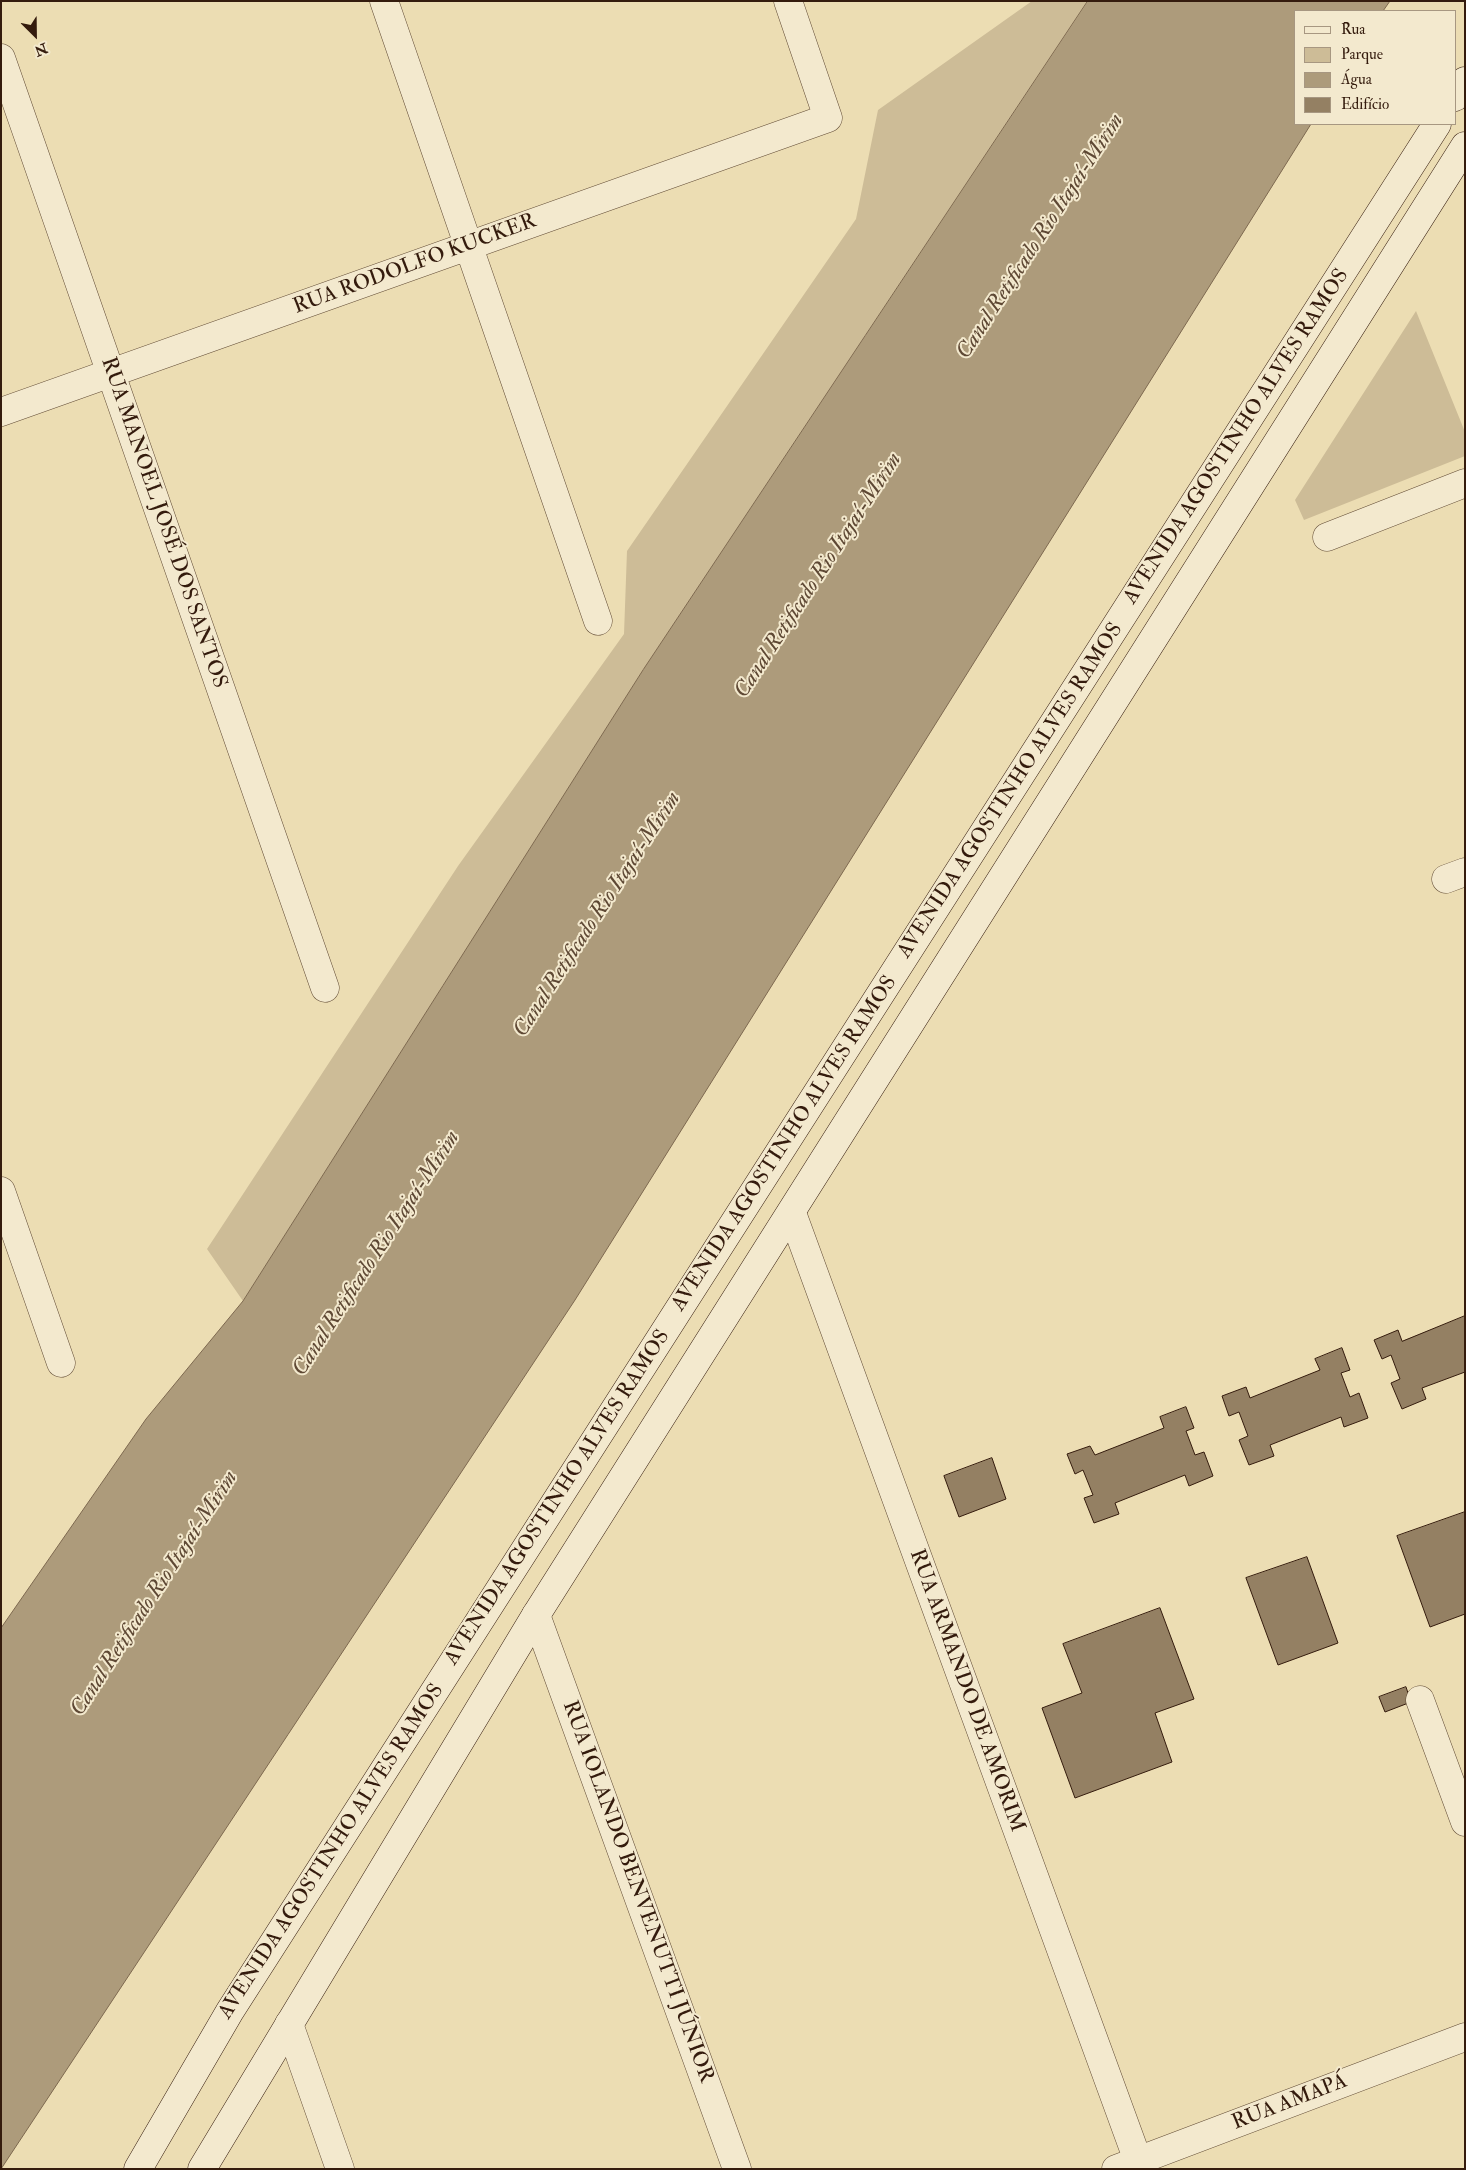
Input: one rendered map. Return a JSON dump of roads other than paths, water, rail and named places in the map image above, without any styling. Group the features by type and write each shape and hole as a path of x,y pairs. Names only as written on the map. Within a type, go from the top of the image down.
{"street":[{"path":"384,1 598,621"},
{"name":"RUA RODOLFO KUCKER","path":"1,412 828,118 788,1"},
{"name":"RUA MANOEL JOSÉ DOS SANTOS","path":"1,58 325,988"},
{"path":"1456,95 1465,81"},
{"name":"AVENIDA AGOSTINHO ALVES RAMOS","path":"138,2169 230,2011 1436,125"},
{"name":"AVENIDA AGOSTINHO ALVES RAMOS","path":"202,2169 536,1615 1465,146"},
{"path":"1327,538 1465,483"},
{"path":"1,1191 61,1363"},
{"name":"RUA ARMANDO DE AMORIM","path":"792,1213 1132,2166"},
{"name":"RUA IOLANDO BENVENUTTI JÚNIOR","path":"536,1615 737,2169"},
{"path":"1420,1700 1465,1822"},
{"path":"289,2024 340,2169"},
{"name":"RUA AMAPÁ","path":"1132,2166 1465,2037"}],"water":[{"name":"Canal Retificado Rio Itajaí-Mirim","path":"1088,1 1390,1 1384,10 1294,10 1294,125 1310,125 575,1300 1,2169 1,1628 146,1419 243,1301 643,670"}]}
